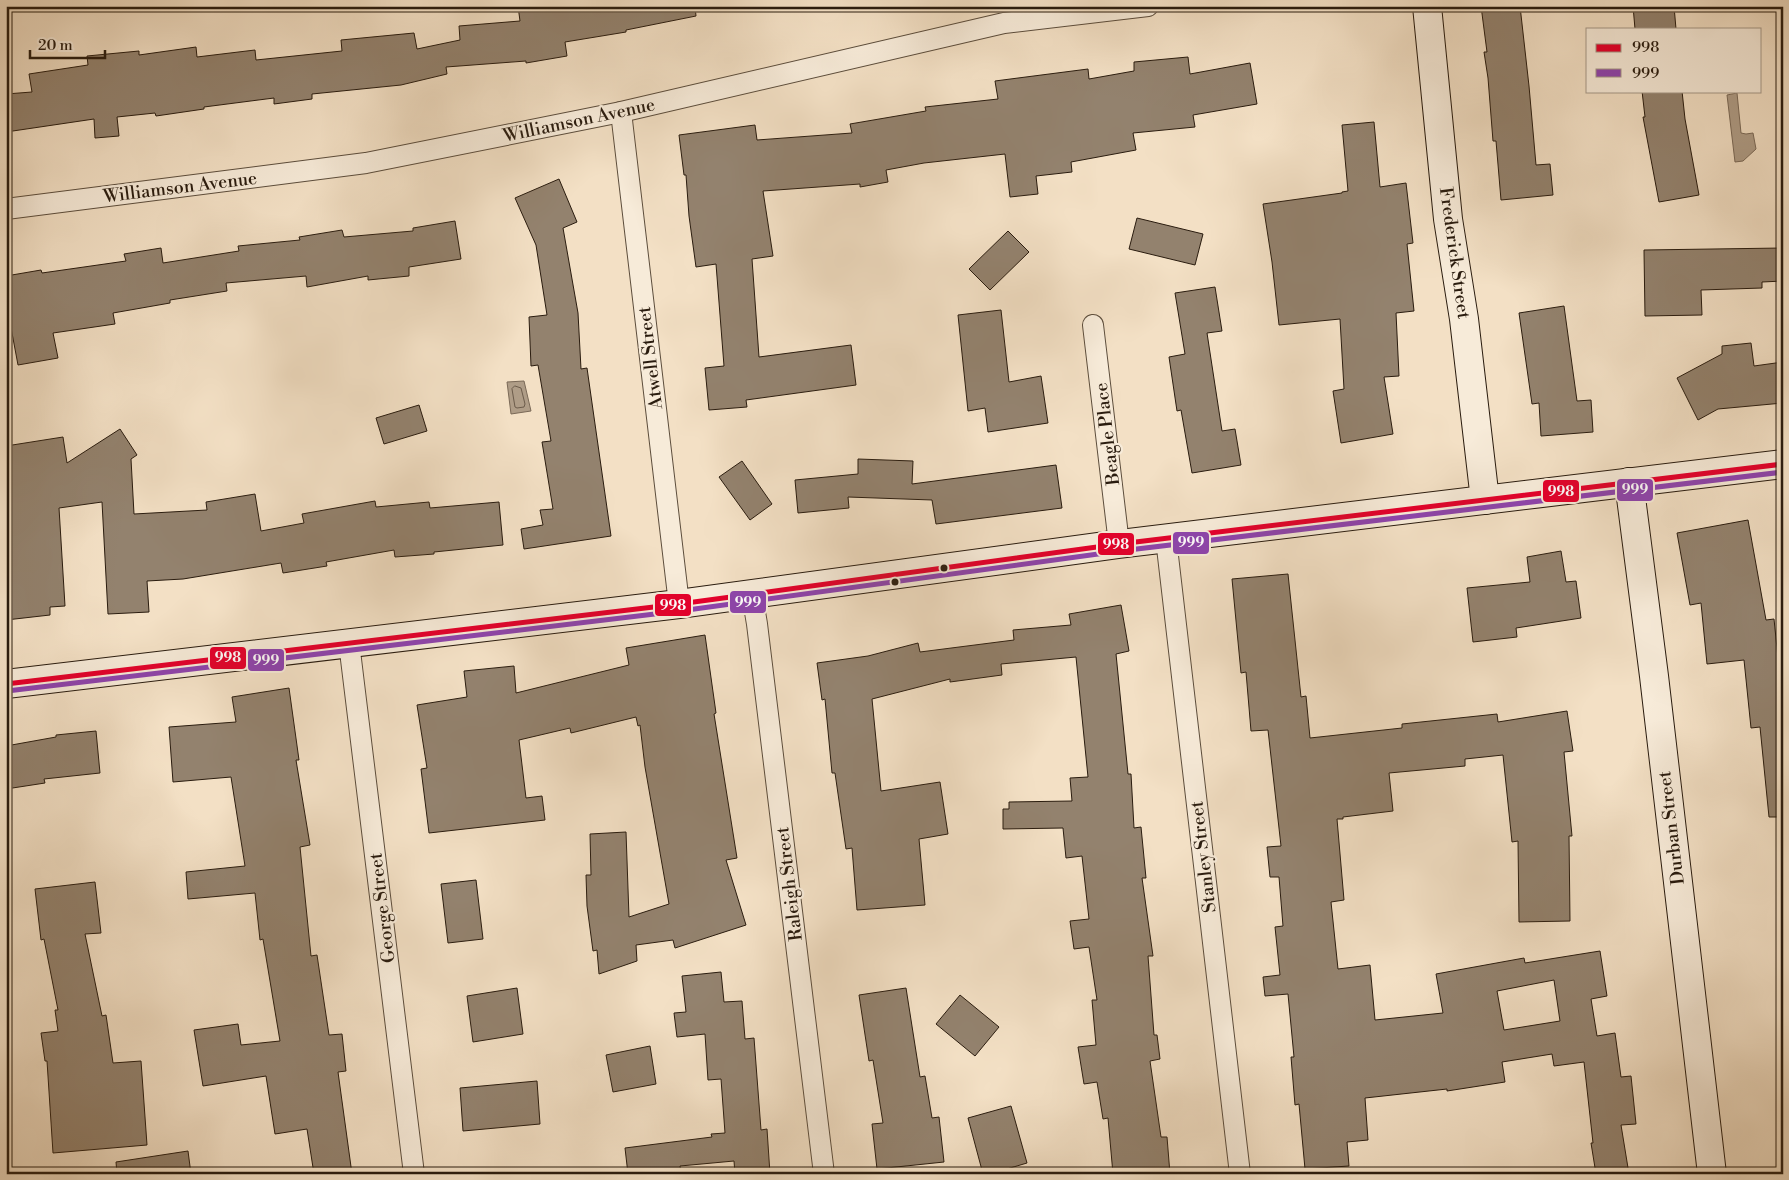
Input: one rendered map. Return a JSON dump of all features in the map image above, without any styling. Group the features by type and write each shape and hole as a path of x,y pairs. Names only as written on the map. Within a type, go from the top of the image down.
{"main road":[{"name":"Frederick Street","path":"1426,6 1448,218 1464,319 1485,500"},
{"path":"6,684 679,604 1119,544 1783,464"},
{"name":"Durban Street","path":"1629,482 1655,686 1712,1174"}],"street":[{"name":"Williamson Avenue","path":"6,209 366,163 621,112 1004,23 1148,6"},
{"name":"Atwell Street","path":"621,112 679,604"},
{"name":"Beagle Place","path":"1094,325 1119,544"},
{"name":"Stanley Street","path":"1166,539 1240,1174"},
{"name":"Raleigh Street","path":"752,594 824,1174"},
{"name":"George Street","path":"349,643 414,1174"}],"water":[{"path":"1737,93 1741,133 1753,133 1756,149 1743,161 1735,162 1727,95"},
{"path":"524,381 531,411 511,414 507,382"}],"building":[{"path":"518,6 695,6 696,16 626,30 626,32 565,42 567,56 526,63 526,61 446,67 447,74 401,85 312,94 312,99 274,104 274,98 204,107 204,109 156,116 155,113 117,117 119,136 95,138 94,119 6,132 6,94 32,92 29,74 88,65 87,56 139,51 139,55 196,47 197,57 255,50 256,60 342,51 341,40 414,33 417,49 460,40 459,26 520,21"},
{"path":"1481,6 1520,6 1536,165 1550,164 1553,195 1501,200 1496,141 1493,141 1484,52 1487,52"},
{"path":"1633,6 1674,6 1676,28 1635,28"},
{"path":"1188,57 1190,74 1250,63 1257,104 1193,115 1195,127 1133,133 1136,150 1071,162 1072,172 1036,176 1038,194 1010,197 1005,154 924,163 886,170 888,182 860,187 860,184 763,191 773,256 752,259 759,357 851,345 856,385 746,400 747,407 709,410 705,368 724,366 716,264 696,267 686,175 684,175 679,135 755,125 757,140 852,133 850,124 926,111 925,107 998,99 995,81 1088,69 1089,79 1134,71 1134,62"},
{"path":"1642,92 1682,92 1685,119 1699,195 1659,202 1643,117 1645,117"},
{"path":"1374,122 1380,187 1406,183 1413,243 1407,244 1414,311 1396,313 1399,376 1384,377 1393,434 1341,443 1333,391 1344,389 1340,319 1279,325 1263,204 1348,191 1342,125"},
{"path":"559,179 577,222 563,228 578,313 581,369 587,368 611,536 524,549 521,529 543,525 540,510 553,509 542,442 551,441 538,365 531,366 529,317 547,315 536,245 515,198"},
{"path":"1137,218 1203,234 1195,265 1129,249"},
{"path":"455,221 461,259 409,267 409,276 368,280 368,276 307,287 306,276 226,283 227,291 170,300 170,303 113,313 115,324 53,333 58,358 18,365 6,301 6,276 41,270 42,273 126,261 124,254 161,248 163,263 239,251 238,246 300,240 299,237 342,230 344,237 413,231 413,228"},
{"path":"1008,231 1029,252 990,290 969,269"},
{"path":"1783,248 1783,281 1762,282 1762,288 1701,290 1702,315 1645,316 1644,250"},
{"path":"1215,287 1222,331 1207,333 1222,431 1235,429 1241,465 1192,473 1181,410 1177,411 1169,357 1185,354 1175,293"},
{"path":"1564,306 1577,401 1591,400 1593,432 1541,436 1539,403 1532,404 1519,313"},
{"path":"1001,310 1009,382 1041,376 1048,423 988,432 985,408 968,411 958,315"},
{"path":"1751,343 1754,366 1783,362 1783,403 1718,409 1698,420 1677,378 1722,354 1722,346"},
{"path":"419,405 427,431 384,444 376,418"},
{"path":"120,429 137,455 131,459 134,514 207,510 206,502 255,494 261,531 304,523 302,514 375,501 376,507 429,502 430,508 499,502 503,545 395,557 394,550 326,562 327,566 283,573 281,563 183,579 147,581 149,612 108,614 102,502 59,508 65,606 50,607 50,615 6,620 6,446 63,437 67,463"},
{"path":"858,459 913,461 912,484 1056,465 1062,508 936,524 932,500 848,497 849,508 798,513 795,480 858,474"},
{"path":"742,461 772,504 750,520 719,477"},
{"path":"1748,520 1766,620 1774,619 1779,668 1783,668 1783,817 1769,817 1760,727 1751,728 1744,660 1707,664 1701,603 1690,605 1677,533"},
{"path":"1561,551 1566,582 1576,581 1581,618 1516,628 1517,637 1473,642 1467,588 1530,582 1527,557"},
{"path":"1288,574 1301,697 1306,696 1310,738 1402,728 1402,724 1497,714 1498,722 1567,711 1573,751 1564,752 1572,836 1569,836 1570,921 1519,922 1518,841 1512,842 1503,755 1465,759 1465,766 1389,773 1393,811 1337,819 1344,900 1331,902 1338,969 1370,965 1375,1020 1443,1013 1436,974 1524,958 1525,963 1600,951 1607,996 1591,999 1597,1036 1615,1033 1621,1077 1631,1076 1636,1124 1621,1125 1629,1174 1596,1174 1591,1143 1593,1143 1584,1062 1554,1066 1552,1054 1502,1062 1505,1082 1447,1091 1447,1089 1365,1098 1368,1140 1347,1142 1349,1166 1305,1169 1299,1104 1295,1105 1291,1057 1294,1057 1288,994 1265,996 1263,977 1280,975 1275,927 1283,926 1279,877 1270,877 1267,847 1281,846 1268,730 1251,731 1246,672 1241,673 1232,579","holes":["1554,980 1560,1021 1504,1030 1497,991"]},
{"path":"1121,605 1129,651 1116,654 1128,774 1131,774 1134,828 1141,827 1146,878 1142,878 1153,956 1148,956 1154,1035 1157,1035 1160,1059 1150,1061 1161,1137 1167,1137 1170,1174 1113,1174 1108,1118 1103,1119 1097,1082 1084,1084 1078,1047 1096,1045 1092,1000 1097,1000 1089,947 1074,949 1070,921 1089,919 1082,856 1066,858 1063,828 1003,829 1003,809 1009,809 1009,802 1072,801 1070,778 1088,777 1076,657 1001,664 1002,675 950,682 950,679 872,699 881,791 940,782 948,834 919,839 925,905 857,910 852,848 846,849 835,773 832,773 825,699 822,700 817,663 868,656 918,643 920,652 1014,640 1013,630 1071,625 1069,614"},
{"path":"705,635 716,713 714,714 737,858 726,860 746,925 675,948 673,940 636,945 637,961 599,974 597,950 593,951 587,906 586,875 591,875 590,834 626,832 629,917 669,904 645,767 640,725 638,726 636,717 571,733 570,728 519,740 526,798 542,796 545,820 429,833 421,769 427,768 417,705 467,697 464,671 514,666 516,693 629,665 626,648"},
{"path":"289,688 299,760 296,760 310,845 300,847 311,956 317,955 329,1035 342,1034 346,1071 338,1072 352,1174 314,1174 307,1129 275,1134 266,1076 203,1086 194,1030 238,1024 241,1045 280,1041 263,939 260,940 255,893 188,899 186,872 245,866 231,777 173,782 169,727 236,722 232,697"},
{"path":"96,731 100,773 44,779 45,783 6,789 6,746 56,737 56,735"},
{"path":"476,880 483,939 448,943 441,884"},
{"path":"95,882 101,933 85,934 102,1016 106,1015 113,1063 141,1061 147,1145 53,1153 47,1061 45,1061 41,1033 58,1031 55,1010 58,1010 44,939 41,940 35,889"},
{"path":"721,972 724,1002 742,1001 745,1039 754,1038 761,1130 767,1129 770,1174 735,1174 734,1161 680,1166 681,1174 628,1174 625,1148 712,1137 711,1134 725,1133 721,1079 708,1080 705,1034 677,1037 674,1013 686,1012 682,976"},
{"path":"517,988 523,1034 473,1042 467,996"},
{"path":"906,988 920,1077 925,1076 932,1118 939,1117 944,1162 877,1169 872,1124 883,1123 873,1060 869,1061 859,995"},
{"path":"960,995 999,1027 975,1056 936,1024"},
{"path":"650,1046 656,1084 613,1092 606,1055"},
{"path":"537,1081 540,1124 463,1131 460,1088"},
{"path":"1011,1106 1027,1163 990,1174 983,1174 968,1118"},
{"path":"188,1151 191,1174 117,1174 116,1162"}],"transit line":[{"name":"998","path":"6,684 679,604 1119,544 1783,464"},
{"name":"999","path":"7,691 680,611 1120,551 1783,472"}]}
